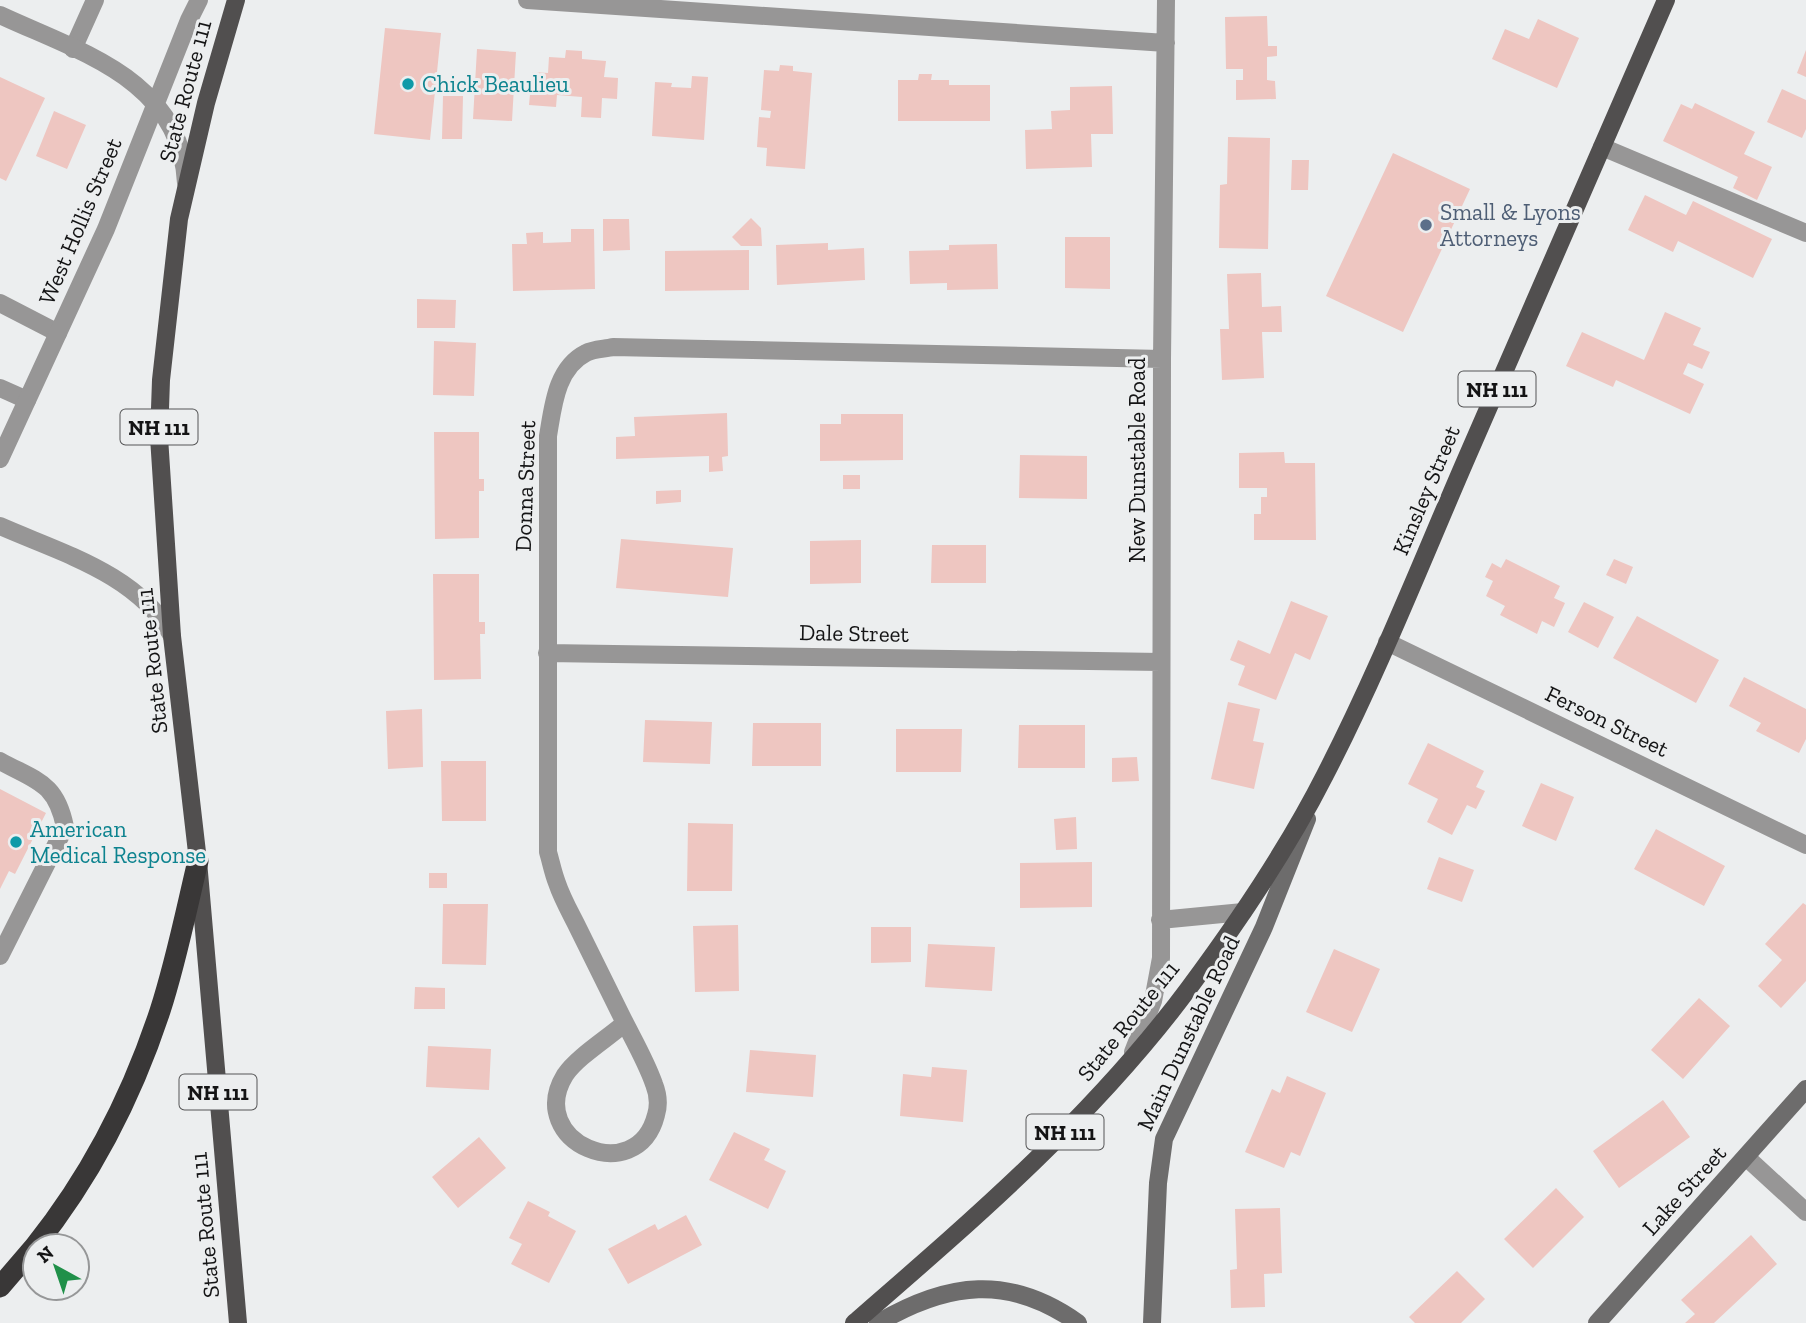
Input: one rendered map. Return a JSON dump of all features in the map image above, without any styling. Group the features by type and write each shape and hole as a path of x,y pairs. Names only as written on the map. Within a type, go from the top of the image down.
{"highway":[{"path":"45,1232 90,1168 134,1080 160,1011 198,861"},
{"path":"0,1287 21,1262"}],"main road":[{"name":"State Route 111","path":"236,0 216,62 186,187 172,276 159,409 161,492 172,636 198,861 238,1323"},
{"name":"Kinsley Street","path":"1243,912 1325,777 1387,642 1665,0"},
{"name":"State Route 111","path":"855,1323 1062,1136 1126,1067 1188,990 1243,912"},
{"path":"233,1270 244,1323"}],"street":[{"path":"73,49 95,0"},
{"name":"West Hollis Street","path":"0,459 115,207 199,0"},
{"path":"527,0 1166,43"},
{"name":"New Dunstable Road","path":"1126,1067 1142,1034 1157,985 1161,958 1162,359 1166,0"},
{"path":"0,15 119,71 139,87 156,104 170,125 181,151 186,187"},
{"path":"1602,147 1806,233"},
{"path":"0,303 58,332"},
{"name":"Donna Street","path":"625,1023 576,1063 566,1074 559,1089 559,1119 566,1133 577,1144 590,1151 618,1153 632,1147 652,1127 658,1098 655,1084 557,884 548,852 548,436 555,397 566,370 586,353 613,347 1162,359"},
{"path":"0,388 27,400"},
{"path":"0,526 123,583 151,606 172,636"},
{"name":"Ferson Street","path":"1387,642 1806,845"},
{"name":"Dale Street","path":"547,653 1161,662"},
{"path":"0,761 49,787 61,807 65,827 0,956"},
{"name":"Main Dunstable Road","path":"1152,1323 1158,1182 1164,1139 1264,927 1325,777"},
{"path":"1160,919 1243,912"},
{"name":"Lake Street","path":"1597,1323 1806,1089"},
{"path":"1746,1157 1806,1212"},
{"path":"878,1323 934,1296 981,1288 1026,1296 1055,1308 1078,1323"}],"building":[{"path":"1267,16 1268,46 1277,46 1277,56 1267,57 1267,80 1275,81 1276,99 1236,100 1236,80 1243,80 1243,69 1226,69 1225,17"},
{"path":"1538,19 1579,38 1557,88 1492,59 1505,29 1529,39"},
{"name":"Chick Beaulieu","path":"385,28 441,33 430,140 374,134"},
{"path":"477,49 516,52 512,121 473,119"},
{"path":"566,50 582,51 582,59 606,61 604,77 618,78 617,99 602,98 601,118 581,117 582,97 557,95 556,107 529,105 532,72 548,73 549,57 565,58"},
{"path":"1806,50 1806,77 1797,73"},
{"path":"780,65 793,66 793,71 812,73 805,169 766,166 767,148 757,147 759,117 770,118 771,111 761,110 764,70 779,71"},
{"path":"919,74 932,74 931,80 949,80 949,85 990,85 990,121 898,121 898,80 918,80"},
{"path":"692,76 708,77 704,140 652,136 655,82 672,83 671,87 691,88"},
{"path":"0,77 45,98 6,181 0,178"},
{"path":"1112,86 1113,134 1091,134 1092,167 1026,169 1025,130 1052,129 1051,111 1070,110 1070,87"},
{"path":"1782,89 1806,100 1806,129 1802,138 1767,122"},
{"path":"443,96 463,96 462,139 442,139"},
{"path":"1695,103 1755,132 1744,154 1772,167 1757,200 1733,188 1738,177 1663,141 1681,104 1692,109"},
{"path":"54,111 86,125 67,169 36,156"},
{"path":"1228,137 1270,138 1268,249 1219,248 1220,185 1227,184"},
{"path":"1393,153 1470,189 1403,332 1326,296"},
{"path":"1292,160 1309,160 1308,190 1291,190"},
{"path":"1645,195 1686,215 1693,201 1772,239 1753,278 1678,241 1673,252 1628,230"},
{"path":"751,218 761,228 762,246 741,246 732,237"},
{"path":"603,219 629,219 630,250 603,251"},
{"path":"571,229 594,229 595,289 513,291 512,244 527,244 526,233 543,232 543,243 571,242"},
{"path":"1065,237 1110,237 1110,289 1065,288"},
{"path":"828,243 828,250 864,248 865,280 777,285 776,245"},
{"path":"997,244 998,289 947,290 947,283 910,284 909,251 949,250 949,245"},
{"path":"749,250 749,290 665,291 665,251"},
{"path":"1261,273 1262,307 1281,306 1282,332 1262,332 1264,378 1222,380 1220,329 1229,329 1227,274"},
{"path":"417,299 456,300 455,328 417,328"},
{"path":"1665,312 1701,328 1693,345 1710,352 1702,369 1688,363 1683,374 1704,384 1690,414 1616,380 1613,387 1566,366 1582,332 1644,360"},
{"path":"434,341 476,343 474,396 433,395"},
{"path":"727,413 728,456 722,457 723,471 709,472 709,456 616,459 616,437 635,436 634,417"},
{"path":"841,414 903,414 903,460 820,461 820,424 841,424"},
{"path":"434,432 479,432 479,479 484,479 484,491 479,491 479,538 435,539"},
{"path":"1284,452 1285,463 1315,463 1316,540 1254,540 1254,514 1261,514 1261,497 1267,497 1267,488 1239,488 1239,453"},
{"path":"1020,455 1087,456 1087,499 1019,498"},
{"path":"843,475 860,475 860,489 843,489"},
{"path":"681,490 681,502 656,504 656,491"},
{"path":"621,539 733,548 728,597 616,588"},
{"path":"861,540 861,583 810,584 810,541"},
{"path":"932,545 986,545 986,583 931,583"},
{"path":"1506,559 1560,586 1554,598 1565,603 1554,627 1542,621 1537,634 1500,615 1505,606 1486,596 1493,581 1485,577 1492,563 1501,568"},
{"path":"1614,559 1633,567 1626,584 1606,575"},
{"path":"433,574 479,574 479,622 485,622 485,634 480,634 481,679 434,680"},
{"path":"1291,601 1328,616 1310,660 1295,653 1276,700 1238,685 1245,666 1230,660 1238,640 1270,654"},
{"path":"1584,602 1614,617 1598,648 1568,632"},
{"path":"1637,616 1719,660 1696,703 1613,658"},
{"path":"1744,677 1806,709 1806,739 1799,753 1756,731 1761,723 1729,706"},
{"path":"1228,702 1260,709 1253,741 1264,743 1254,789 1211,779"},
{"path":"422,709 423,767 388,769 386,711"},
{"path":"645,720 712,722 710,764 643,762"},
{"path":"753,723 821,723 821,766 752,766"},
{"path":"1019,725 1085,725 1085,768 1018,768"},
{"path":"896,729 962,729 961,772 896,772"},
{"path":"1428,743 1484,771 1476,787 1485,791 1476,809 1467,805 1452,835 1427,822 1438,799 1408,784"},
{"path":"1137,757 1139,781 1112,782 1112,758"},
{"path":"441,761 486,761 486,821 442,821"},
{"path":"1541,783 1574,797 1556,841 1522,826"},
{"name":"American Medical Response","path":"0,789 46,813 15,874 9,871 0,889"},
{"path":"1076,817 1077,849 1056,850 1054,819"},
{"path":"688,823 733,824 732,891 687,891"},
{"path":"1656,829 1725,866 1704,906 1634,869"},
{"path":"1439,857 1474,870 1462,902 1427,889"},
{"path":"1092,862 1092,907 1020,908 1020,863"},
{"path":"429,873 447,873 447,888 429,888"},
{"path":"1803,903 1806,905 1806,981 1781,1008 1758,986 1782,960 1765,944"},
{"path":"443,904 488,904 486,965 442,964"},
{"path":"738,925 739,991 695,992 693,926"},
{"path":"871,927 911,927 911,962 871,963"},
{"path":"928,944 995,947 992,991 925,987"},
{"path":"1334,949 1380,969 1352,1032 1306,1012"},
{"path":"415,987 445,988 445,1009 414,1009"},
{"path":"1699,998 1730,1026 1683,1079 1651,1050"},
{"path":"428,1046 491,1049 489,1090 426,1087"},
{"path":"750,1050 816,1055 813,1097 746,1092"},
{"path":"932,1067 967,1070 963,1122 900,1116 903,1074 931,1077"},
{"path":"1287,1076 1326,1093 1300,1156 1291,1152 1284,1168 1245,1152 1272,1089 1280,1093"},
{"path":"1663,1100 1690,1137 1619,1188 1593,1151"},
{"path":"734,1132 770,1149 764,1160 786,1171 768,1209 709,1180"},
{"path":"479,1137 506,1168 458,1208 432,1177"},
{"path":"1556,1188 1584,1217 1533,1268 1504,1239"},
{"path":"528,1201 550,1212 548,1216 576,1231 549,1283 511,1264 522,1244 509,1238"},
{"path":"1280,1208 1282,1273 1264,1274 1265,1307 1231,1308 1230,1270 1237,1269 1235,1209"},
{"path":"686,1215 702,1245 628,1284 608,1249 655,1224 658,1230"},
{"path":"1751,1235 1777,1264 1714,1323 1685,1323 1695,1314 1681,1300"},
{"path":"1457,1271 1485,1299 1461,1323 1415,1323 1409,1317"}],"place":[{"name":"Chick Beaulieu","path":"408,84"},
{"name":"Small & Lyons Attorneys","path":"1426,225"},
{"name":"American Medical Response","path":"16,842"}]}
